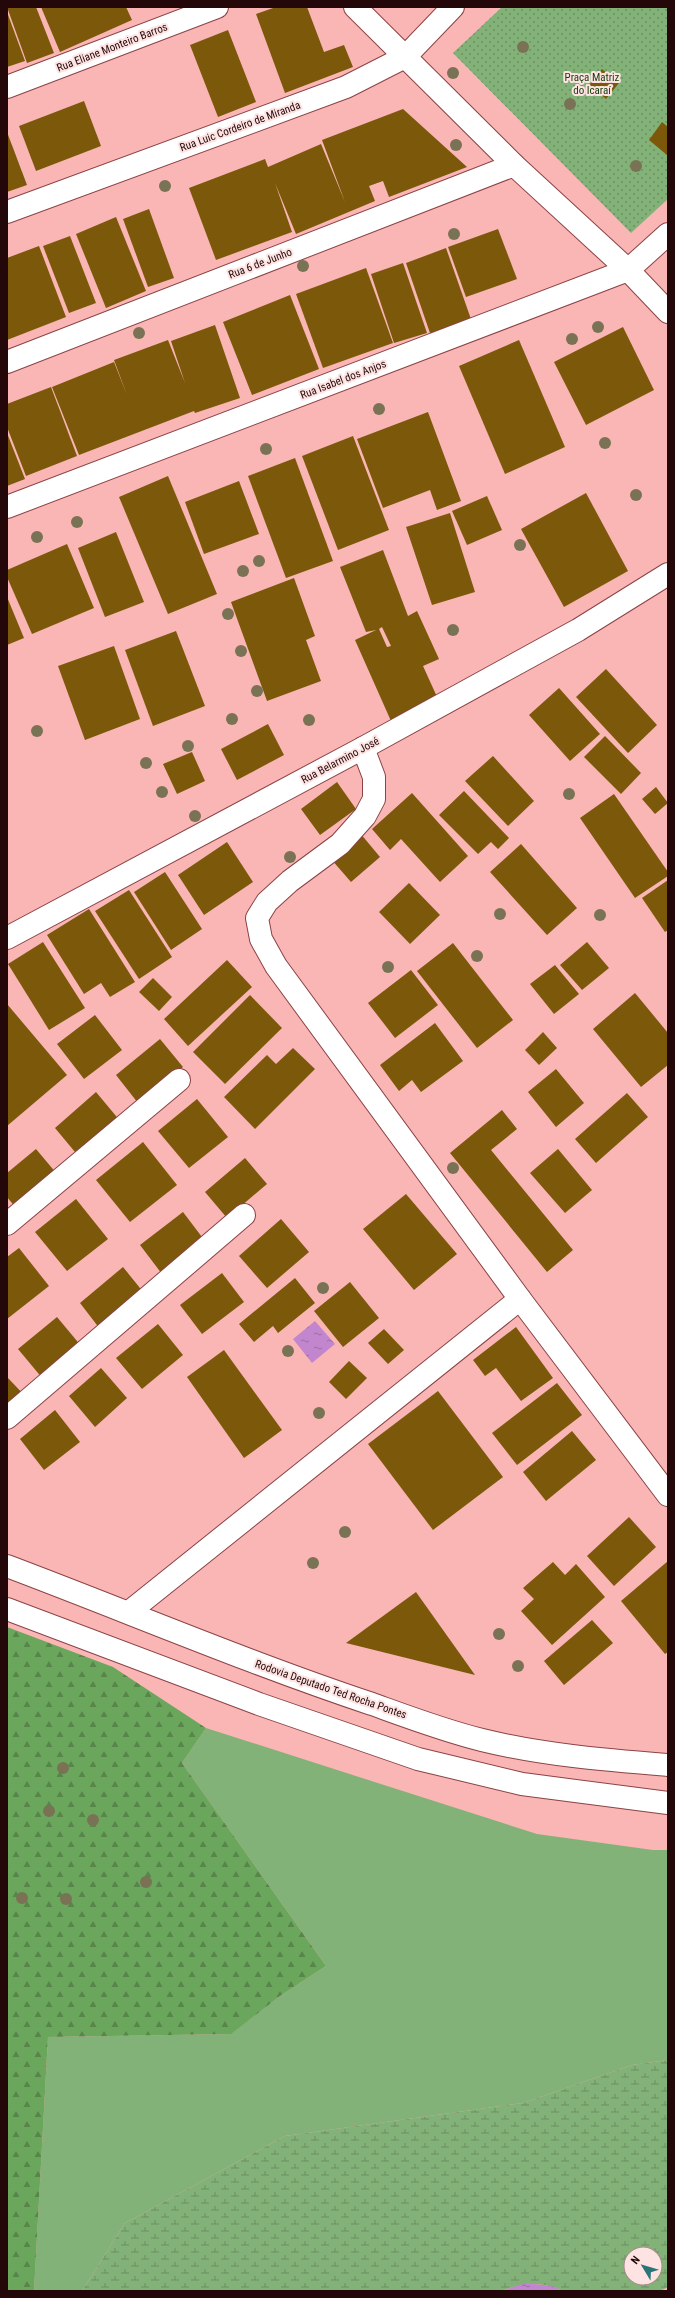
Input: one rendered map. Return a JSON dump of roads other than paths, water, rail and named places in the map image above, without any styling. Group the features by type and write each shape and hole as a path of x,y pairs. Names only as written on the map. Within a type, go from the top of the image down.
{"street":[{"name":"Rua Eliane Monteiro Barros","path":"7,87 217,7"},
{"path":"355,7 514,165 628,270 668,312"},
{"name":"Rua Luic Cordeiro de Miranda","path":"7,212 346,87 404,57 453,7"},
{"name":"Rua 6 de Junho","path":"7,362 514,165"},
{"name":"Rua Isabel dos Anjos","path":"7,507 628,270 668,234"},
{"name":"Rua Belarmino José","path":"7,938 363,748 578,630 648,589 668,574"},
{"path":"363,748 374,778 374,799 365,816 340,844 290,881 267,902 257,918 262,939 276,966 520,1299 668,1495"},
{"path":"7,1224 179,1080"},
{"path":"7,1418 244,1215"},
{"path":"129,1612 520,1299"},
{"name":"Rodovia Deputado Ted Rocha Pontes","path":"7,1566 129,1612 289,1676 481,1740 533,1751 606,1760 668,1765"},
{"path":"7,1609 259,1704 418,1760 522,1784 668,1803"}],"water":[{"path":"315,1321 335,1344 312,1363 293,1339"},
{"path":"526,2283 552,2286 563,2291 500,2291"}],"park label":[{"name":"Praça Matriz do Icaraí","path":"592,83"}]}
